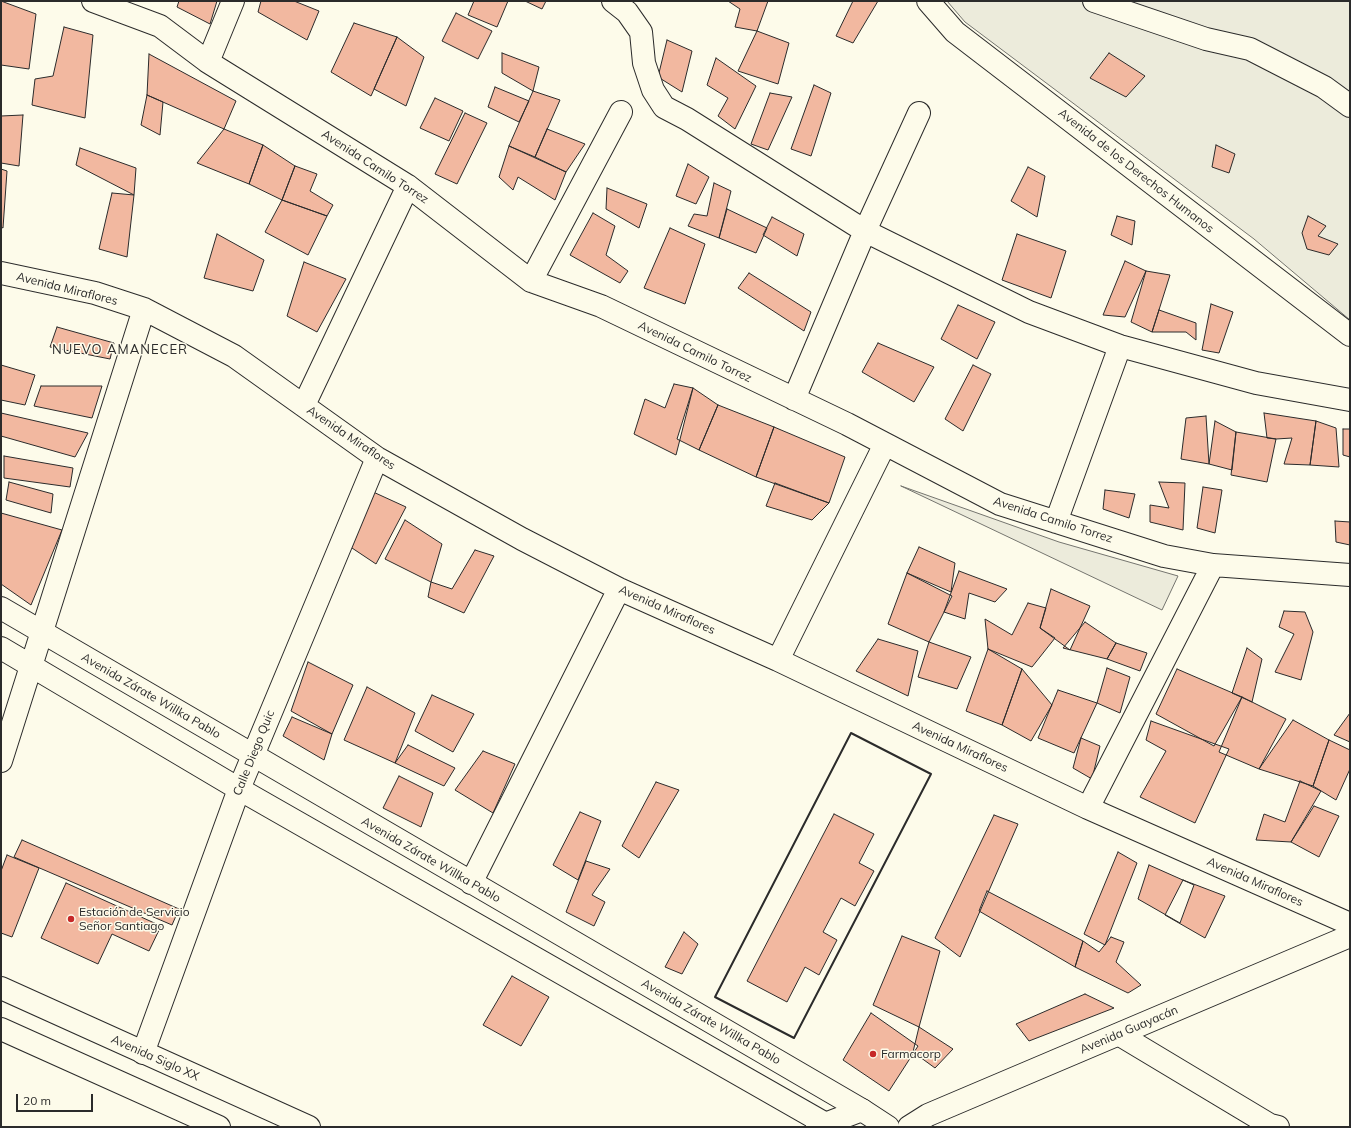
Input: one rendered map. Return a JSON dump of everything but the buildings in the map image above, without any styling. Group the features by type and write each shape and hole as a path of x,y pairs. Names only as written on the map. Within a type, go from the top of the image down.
{"main road":[{"name":"Avenida Camilo Torrez","path":"93,1 160,26 208,62 408,186 531,281 601,306 885,444 1000,504 1164,556 1212,565 1350,574"},
{"path":"208,62 233,1"},
{"path":"613,1 627,12 641,32 644,63 653,90 664,107 687,119 865,231 1030,312 1120,346 1256,383 1350,400"},
{"path":"1094,1 1206,39 1250,49 1324,87 1350,106"},
{"name":"Avenida de los Derechos Humanos","path":"934,3 954,32 1350,335"},
{"path":"531,281 621,112"},
{"path":"794,399 865,231 919,113"},
{"path":"304,405 408,186"},
{"name":"Avenida Miraflores","path":"1,273 95,293 144,309 234,356 377,458 522,539 619,589 778,660 1088,808 1350,924"},
{"path":"1,761 144,309"},
{"path":"1056,522 1120,346"},
{"path":"778,660 885,444"},
{"name":"Calle Diego Quic","path":"143,1053 252,755 377,458"},
{"path":"1088,808 1212,565"},
{"path":"471,883 619,589"},
{"name":"Avenida Zárate Willka Pablo","path":"1,608 862,1110"},
{"path":"1,648 239,789 825,1126 862,1110 888,1127"},
{"name":"Avenida Guayacán","path":"909,1127 928,1115 1120,1035 1350,936"},
{"name":"Avenida Siglo XX","path":"1,988 309,1127"},
{"path":"1,1029 219,1127"},
{"path":"1120,1035 1270,1125 1278,1127"}],"shaded area":[{"path":"947,1 1350,1 1350,320 1254,239 965,22"},
{"path":"901,486 1059,542 1178,576 1162,610"}],"wall":[{"path":"851,733 931,774 794,1038 715,997 851,733"}],"place":[{"name":"Estación de Servicio Señor Santiago","path":"71,919"},
{"name":"Farmacorp","path":"873,1054"}],"district":[{"name":"NUEVO AMANECER","path":"120,350"}]}
